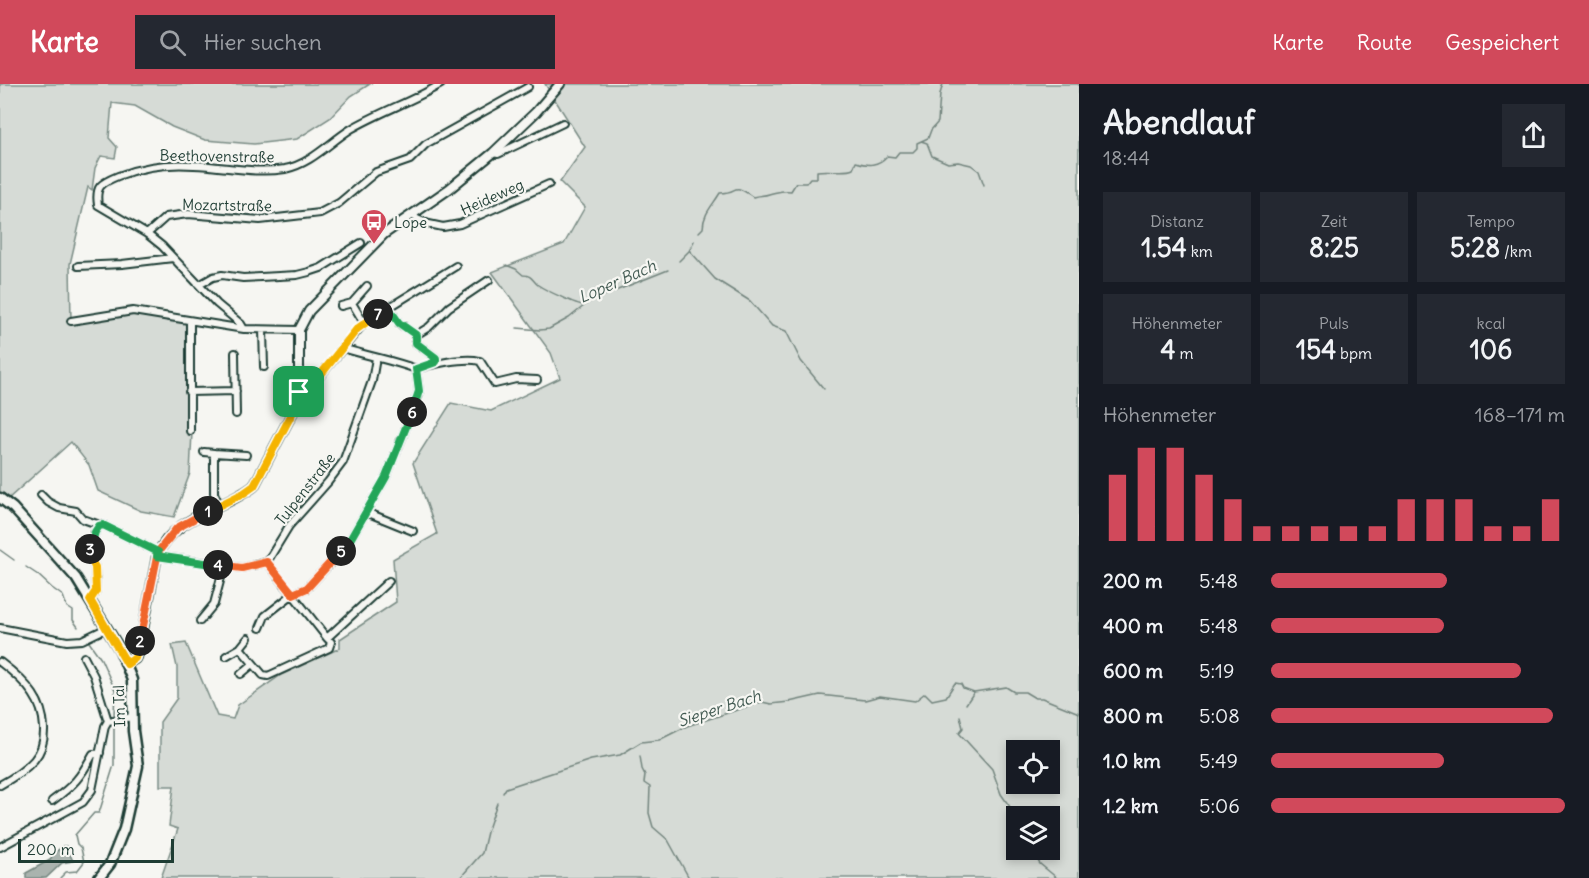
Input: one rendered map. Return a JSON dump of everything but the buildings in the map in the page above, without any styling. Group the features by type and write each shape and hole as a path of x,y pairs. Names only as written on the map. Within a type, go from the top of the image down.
{"main road":[{"name":"Im Tal","path":"0,498 13,508 76,578 127,664 132,680 134,742 138,756 136,776 124,829 103,877"}],"street":[{"name":"Beethovenstraße","path":"244,330 241,324 147,234 98,206 96,194 99,186 140,167 194,165 242,169 285,169 304,163 352,129 441,84"},
{"path":"127,664 135,658 139,651 157,554 177,528 254,486 296,406 299,392 299,330 309,311 384,234 449,189 493,153 536,112 560,84"},
{"name":"Mozartstraße","path":"147,234 166,217 188,214 261,220 320,213 339,203 376,172 410,160 426,144 528,87"},
{"path":"493,153 498,154 563,123"},
{"name":"Heideweg","path":"412,214 417,219 443,227 460,224 549,184"},
{"path":"199,285 222,275 243,278 303,274 321,268 361,243"},
{"path":"78,266 173,258"},
{"path":"299,392 310,388 364,323 456,266"},
{"path":"416,335 429,327 449,307 489,280"},
{"path":"341,306 352,303 367,286"},
{"path":"352,303 364,323"},
{"path":"388,307 399,323 416,335"},
{"path":"71,321 133,311 244,330 299,330"},
{"path":"190,321 190,431"},
{"path":"263,330 264,367"},
{"path":"416,335 416,343 436,358 436,362"},
{"path":"343,348 376,358 394,360 416,369 436,362 472,359 480,361 495,384 516,379 537,380"},
{"path":"236,353 236,414"},
{"name":"Tulpenstraße","path":"267,562 289,526 328,482 342,462 372,381 376,358"},
{"path":"260,628 265,616 293,594 307,588 347,545 386,477 419,391 416,369"},
{"path":"189,392 236,391"},
{"path":"204,453 246,455"},
{"path":"214,453 213,493 220,506"},
{"path":"41,495 59,508 76,511 83,519 99,526 103,525 157,554 242,568 267,562 331,642 329,648 273,674 263,675 240,648"},
{"path":"366,512 413,531"},
{"path":"90,600 96,591 95,567 90,559 90,551 99,526"},
{"path":"200,621 214,604 225,566"},
{"path":"327,638 389,581"},
{"path":"0,628 67,641 82,640 107,628"},
{"path":"226,656 240,648 248,638"},
{"path":"0,847 83,802 92,790 108,721 94,676 84,657"},
{"path":"0,662 34,695 39,704 44,737 34,760 0,785"},
{"path":"241,674 253,664"},
{"path":"108,721 133,717"},
{"path":"52,801 81,776 93,754 100,753"}],"shaded area":[{"path":"0,84 370,84 351,96 330,118 297,139 254,144 205,140 172,127 135,106 112,103 109,138 117,147 115,158 101,156 95,168 92,190 88,187 70,264 71,322 132,312 186,323 192,432 190,473 174,517 141,511 98,491 89,465 71,442 8,499 0,494"},
{"path":"545,84 1079,84 1079,878 161,878 178,829 169,826 174,786 160,786 160,722 177,698 177,667 172,645 186,643 217,716 233,719 238,705 281,675 340,648 340,639 396,602 393,559 437,534 413,463 451,403 491,411 560,378 551,353 492,272 564,244 585,207 560,182 585,147"},
{"path":"66,846 73,861 62,863 46,878 26,878 26,873 50,860 53,854"}],"waterway":[{"name":"Loper Bach","path":"699,232 720,193 738,189 753,197 791,191 796,183 806,183 810,178 817,178 817,171 850,170 856,162 873,164 887,156 895,157 899,152 913,152 917,148 917,143 928,138 938,122 943,84"},
{"path":"921,141 927,143 932,156 948,163 958,162 971,165 979,171 984,185"},
{"name":"Loper Bach","path":"679,261 689,251 694,241"},
{"path":"690,251 715,279 750,301 772,326 786,331 801,361 824,389"},
{"path":"506,265 530,277 547,290 584,305"},
{"name":"Loper Bach","path":"517,328 549,329 569,318 590,301 668,270"},
{"path":"0,550 14,560"},
{"path":"26,567 63,596 67,607 73,611 73,620 78,627"},
{"path":"89,642 101,659 115,690 114,715"},
{"name":"Sieper Bach","path":"503,793 506,788 591,760 620,755 641,742 659,740 687,726 762,702 771,704 789,702 820,695 865,700 880,696 915,701 925,693 932,700 946,697 955,683 974,692"},
{"path":"966,704 974,692 1006,687 1014,692 1025,692 1035,698 1042,698 1079,713"},
{"path":"960,716 963,728 959,733 992,769 1001,794 1009,806"},
{"path":"60,878 66,872 77,871 84,862 75,835 94,813 99,813 114,765 114,725"},
{"path":"640,756 645,775 644,783 650,787 649,813 653,827 668,840 689,878"},
{"path":"460,878 482,853 497,803"},
{"path":"1038,860 1057,878"}],"place":[{"name":"Lope","path":"374,245"}],"route":[{"path":"299,392 296,406 254,486 186,522 177,528 162,545 157,556 139,651 135,658 127,664 90,600 96,591 95,567 90,559 90,551 99,526 103,525 158,552 157,556 242,568 267,562 293,594 307,588 347,545 386,477 419,391 416,369 436,362 436,358 420,348 416,343 416,335 399,323 388,307 357,329 310,388 299,392"}]}
